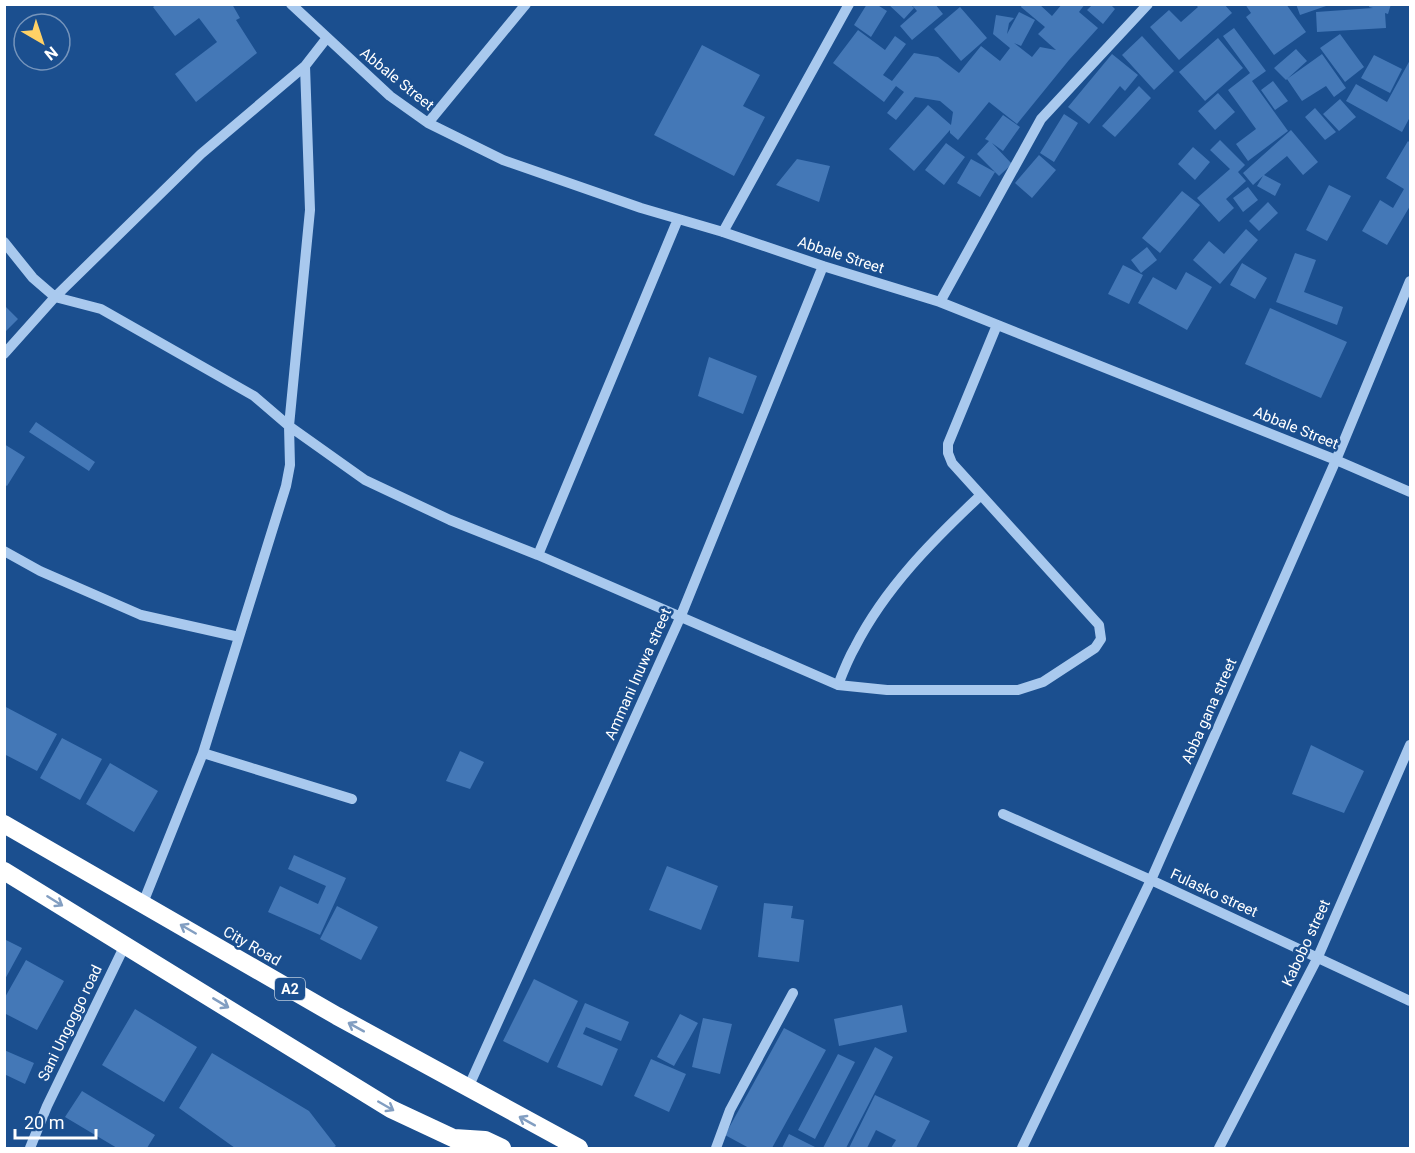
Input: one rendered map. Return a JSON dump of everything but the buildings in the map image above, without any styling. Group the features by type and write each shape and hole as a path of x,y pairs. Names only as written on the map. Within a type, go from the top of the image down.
{"highway":[{"name":"City Road","path":"4,824 337,1016 579,1149"},
{"path":"4,871 391,1109 453,1138 470,1149"},
{"path":"453,1138 485,1140 501,1149"}],"street":[{"path":"428,123 526,4"},
{"path":"723,232 849,4"},
{"path":"940,302 1041,119 1148,4"},
{"name":"Abbale Street","path":"299,7 326,39 390,96 428,123 503,160 641,208 940,302 1336,460 1410,492"},
{"path":"4,354 55,297 201,154 305,66 326,39"},
{"path":"143,903 202,753 286,486 290,465 289,426 310,210 305,66"},
{"path":"538,555 678,219"},
{"path":"4,242 33,278 55,297 101,309 254,396 289,426 365,480 450,520 538,555 838,685 887,690 1018,690 1043,682 1095,648 1101,639 1099,625 952,463 948,453 948,444 997,325"},
{"name":"Ammani Inuwa street","path":"468,1089 680,618 823,267"},
{"name":"Abba gana street","path":"1022,1149 1151,880 1336,460 1410,281"},
{"path":"838,685 855,646 885,598 940,533 981,495"},
{"path":"4,551 40,570 141,615 239,637"},
{"name":"Kabobo street","path":"1219,1149 1317,959 1410,745"},
{"path":"202,753 352,799"},
{"name":"Fulasko street","path":"1003,814 1151,880 1410,1001"},
{"name":"Sani Ungoggo road","path":"30,1149 47,1106 125,945"},
{"path":"716,1149 730,1110 793,993"}]}
